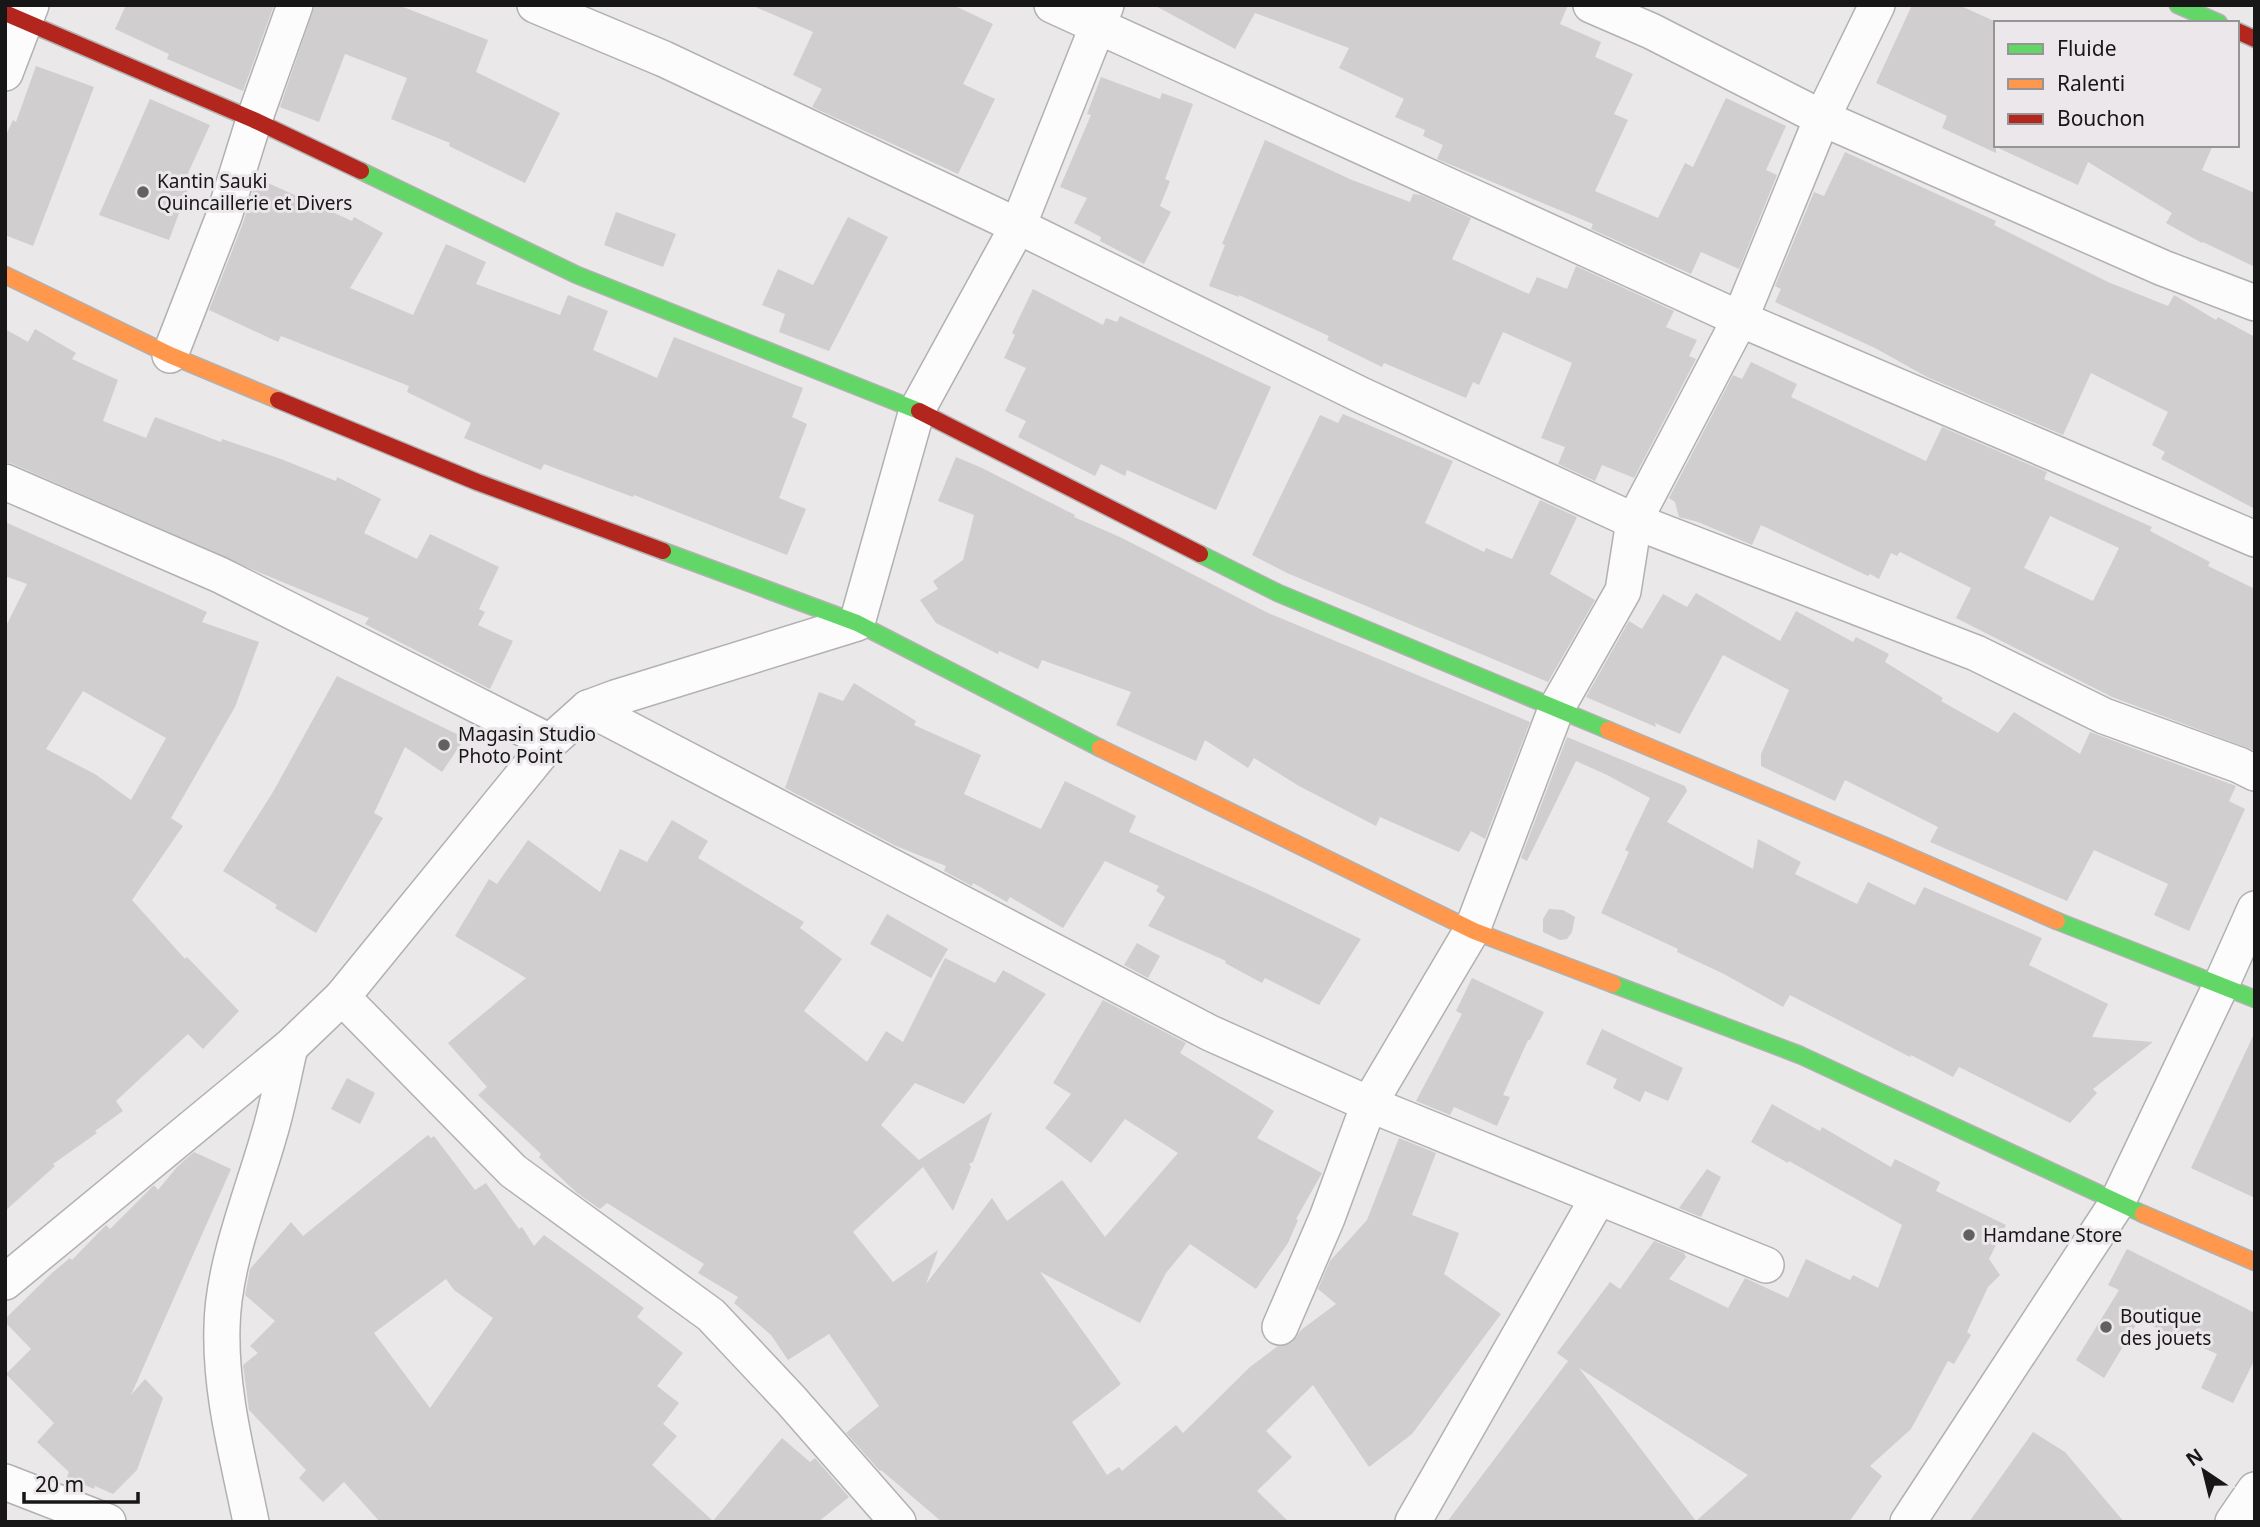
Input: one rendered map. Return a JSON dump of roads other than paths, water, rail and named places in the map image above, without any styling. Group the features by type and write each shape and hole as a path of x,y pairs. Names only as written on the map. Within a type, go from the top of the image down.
{"street":[{"path":"170,355 223,216 295,5"},
{"path":"535,5 664,59 1018,226 1363,396 1634,521 1976,653 2104,716 2255,773"},
{"path":"1052,5 1102,16 1740,319 2255,539"},
{"path":"1591,5 1651,31 1822,118 2163,268 2255,303"},
{"path":"1280,1327 1327,1218 1369,1104 1472,930 1556,709 1623,591 1634,521 1740,319 1822,118 1877,5"},
{"path":"2178,5 2214,21"},
{"path":"5,73 20,13 254,120 577,275 917,410 1279,593 1883,845 2050,918 2255,999"},
{"path":"857,623 917,410 1018,226 1102,16"},
{"path":"2239,32 2255,39"},
{"path":"5,275 170,355 477,482 857,623 1175,787 1472,930 1800,1055 2116,1203 2255,1262"},
{"path":"5,482 220,575 550,742"},
{"path":"5,1282 290,1046 342,997 550,742 588,708 857,623"},
{"path":"588,708 1210,1033 1369,1104 1766,1265"},
{"path":"1908,1522 2116,1203 2255,909"},
{"path":"342,997 513,1171 711,1315 790,1399 898,1522"},
{"path":"251,1522 226,1404 222,1366 222,1323 233,1253 270,1133 290,1046"},
{"path":"1413,1522 1598,1198"},
{"path":"5,1482 108,1522"},
{"path":"2233,1522 2255,1490"}],"place":[{"name":"Kantin Sauki Quincaillerie et Divers","path":"143,192"},
{"name":"Magasin Studio Photo Point","path":"444,745"},
{"name":"Hamdane Store","path":"1969,1235"},
{"name":"Boutique des jouets","path":"2106,1327"}]}
